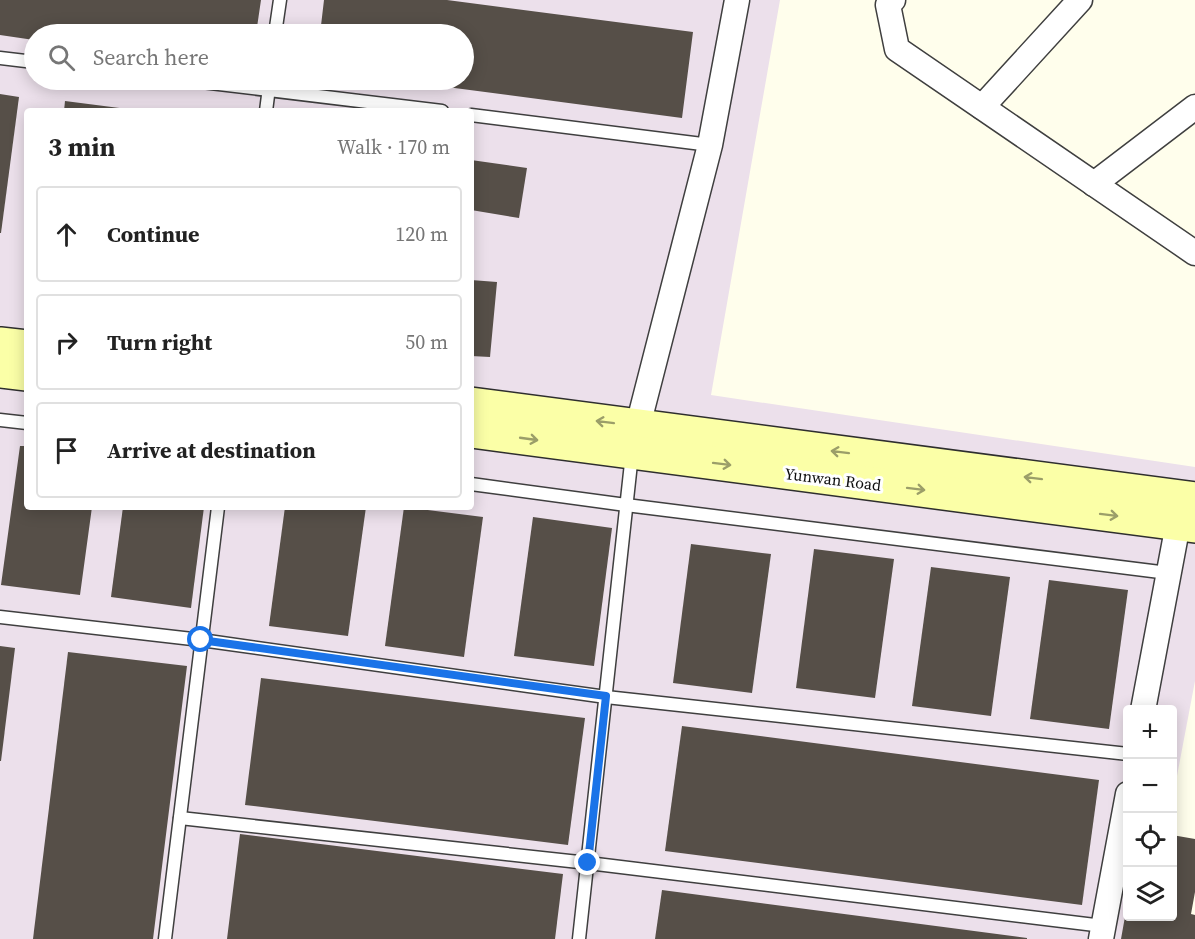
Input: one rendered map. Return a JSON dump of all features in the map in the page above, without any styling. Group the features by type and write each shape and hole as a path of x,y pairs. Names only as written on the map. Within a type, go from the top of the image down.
{"main road":[{"path":"0,344 24,347"},
{"path":"0,371 24,374"},
{"name":"Yunwan Road","path":"474,405 634,439 1189,516"},
{"name":"Yunwan Road","path":"474,431 634,439"}],"street":[{"path":"634,439 710,145 737,0"},
{"path":"893,0 888,5 897,49 1195,253"},
{"path":"982,107 1080,0"},
{"path":"1094,184 1195,107"},
{"path":"1144,705 1168,573 1189,516"},
{"path":"1102,933 1124,813"}],"lane":[{"path":"276,24 280,0"},
{"path":"0,58 24,61"},
{"path":"266,108 268,90"},
{"path":"307,90 423,108"},
{"path":"474,115 710,145"},
{"path":"0,420 24,423"},
{"path":"579,939 634,439"},
{"path":"474,484 1168,573"},
{"path":"165,939 218,510"},
{"path":"0,617 201,640 606,696 1123,753"},
{"path":"180,818 588,863 1102,933"}],"shaded area":[{"path":"0,0 780,0 711,395 1195,467 1195,681 1177,776 1177,705 1123,705 1123,921 1132,921 1145,939 0,939"}],"building":[{"path":"0,0 261,0 257,24 24,24 24,39 0,35"},
{"path":"324,0 447,0 693,32 682,118 469,90 474,90 474,24 321,24"},
{"path":"0,94 19,97 1,233 0,233"},
{"path":"65,101 119,108 64,108"},
{"path":"474,160 527,168 519,218 474,210"},
{"path":"474,280 497,282 490,357 474,356"},
{"path":"20,446 24,446 24,510 92,510 80,595 1,585"},
{"path":"123,510 204,510 191,608 111,597"},
{"path":"285,510 366,510 348,636 269,626"},
{"path":"404,510 428,510 483,517 464,657 385,646"},
{"path":"533,517 612,528 594,666 514,656"},
{"path":"691,544 771,554 752,693 673,683"},
{"path":"814,549 894,559 875,698 796,688"},
{"path":"931,567 1010,577 991,716 912,706"},
{"path":"1049,580 1128,590 1109,729 1030,719"},
{"path":"0,646 15,648 1,761 0,761"},
{"path":"68,652 187,666 153,939 33,939"},
{"path":"261,678 585,718 568,845 245,805"},
{"path":"682,726 1099,780 1082,905 665,851"},
{"path":"240,834 563,874 555,939 227,939"},
{"path":"1177,836 1195,839 1195,892 1191,914 1195,915 1195,939 1121,939 1124,921 1177,921"},
{"path":"662,890 1027,938 1027,939 655,939"}],"route":[{"path":"201,640 606,696 588,863"}]}
